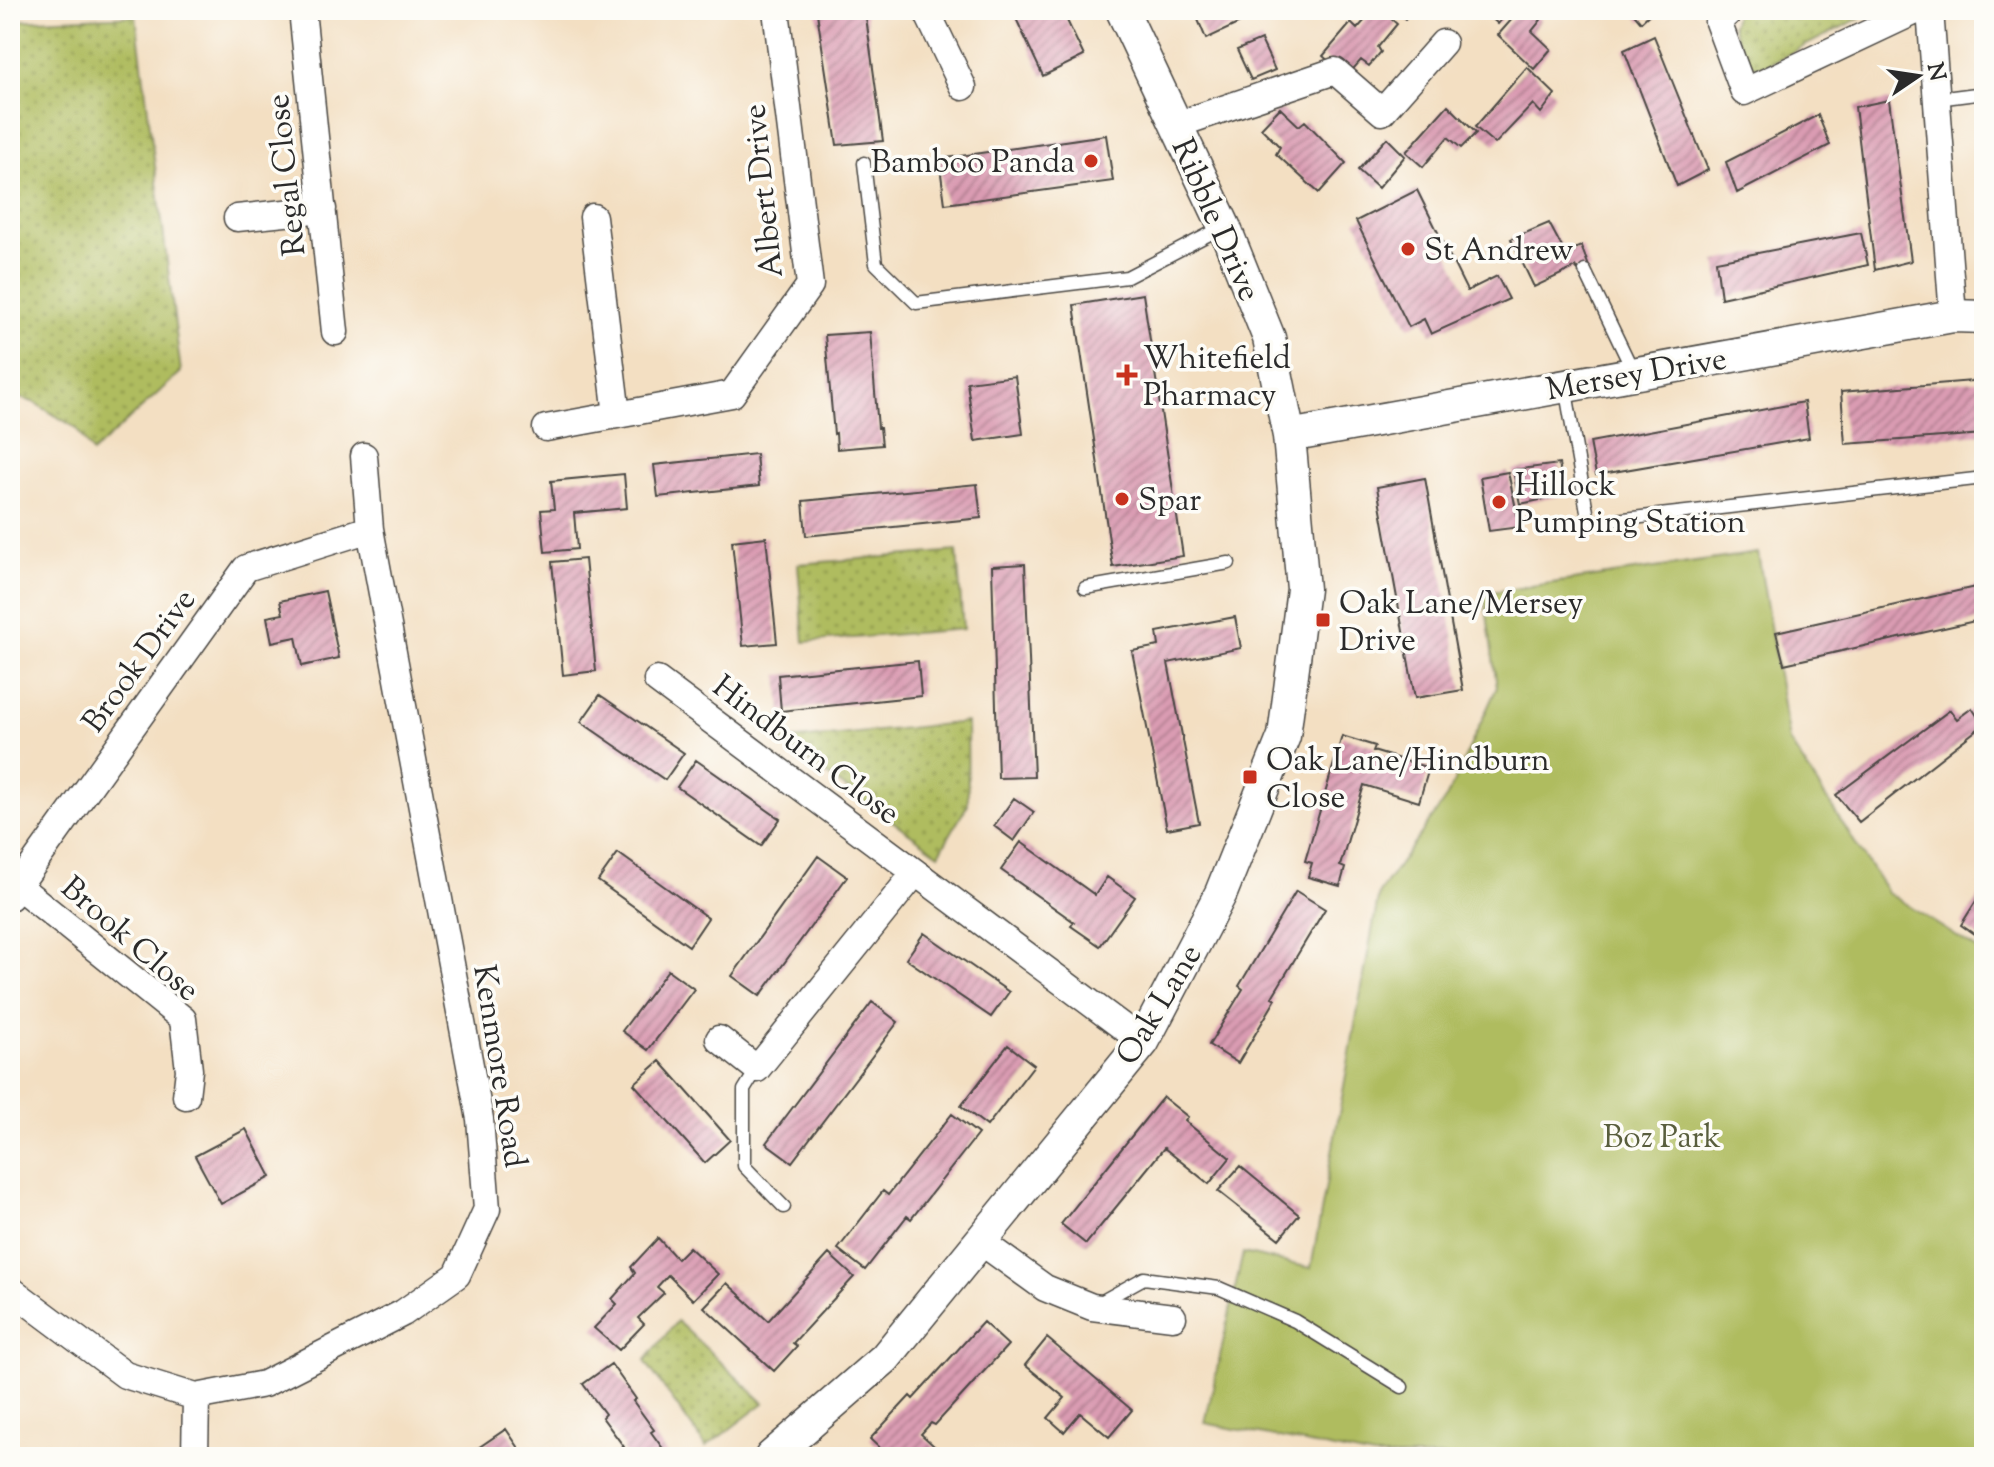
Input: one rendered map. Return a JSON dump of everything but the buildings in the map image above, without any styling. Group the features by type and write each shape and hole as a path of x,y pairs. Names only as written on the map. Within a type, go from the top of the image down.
{"street":[{"name":"Regal Close","path":"302,10 335,332"},
{"name":"Albert Drive","path":"546,428 732,394 810,285 776,10"},
{"path":"926,10 963,87"},
{"name":"Ribble Drive","path":"1122,10 1224,226 1269,338 1289,436"},
{"path":"1731,10 1718,22 1744,92 1918,10"},
{"path":"1930,10 1937,99 1969,317"},
{"path":"1176,125 1335,71 1382,112 1443,43"},
{"path":"237,218 323,209"},
{"path":"593,217 617,415"},
{"name":"Mersey Drive","path":"1289,436 1969,317"},
{"name":"Oak Lane","path":"774,1456 885,1358 1143,1042 1221,893 1284,736 1303,589 1289,436"},
{"name":"Kenmore Road","path":"10,1289 125,1375 196,1397 264,1384 403,1313 457,1275 487,1209 480,1119 370,529 364,456"},
{"name":"Brook Drive","path":"14,891 246,568 370,529"},
{"name":"Hindburn Close","path":"657,680 1143,1042"},
{"path":"719,1039 757,1069 915,873"},
{"name":"Brook Close","path":"14,891 183,1019 189,1070 186,1096"},
{"path":"980,1241 1045,1288 1092,1307 1173,1317"},
{"path":"195,1457 196,1397"}],"lane":[{"path":"1937,99 1984,93"},
{"path":"864,163 876,264 916,303 1127,277 1224,226"},
{"path":"1585,271 1635,374"},
{"path":"1565,386 1589,523 1984,478"},
{"path":"1085,588 1229,563"},
{"path":"757,1069 744,1090 744,1166 784,1207"},
{"path":"1092,1307 1144,1278 1219,1288 1295,1321 1402,1387"}],"green space":[{"path":"1737,10 1870,10 1769,64 1757,67 1745,60 1732,25"},
{"path":"136,16 181,372 92,453 76,428 33,402 10,395 10,21"},
{"path":"957,551 963,629 804,642 798,564"},
{"name":"Boz Park","path":"1758,553 1789,741 1887,892 1984,954 1984,1457 1374,1457 1205,1423 1243,1253 1311,1268 1379,893 1447,797 1497,687 1484,593"},
{"path":"967,722 968,804 939,854 779,741"},
{"path":"677,1321 764,1403 706,1447 645,1361"}],"place":[{"name":"Bamboo Panda","path":"1091,161"},
{"name":"St Andrew","path":"1408,249"},
{"name":"Whitefield Pharmacy","path":"1127,375"},
{"name":"Spar","path":"1122,499"},
{"name":"Hillock Pumping Station","path":"1499,502"},
{"name":"Oak Lane/Mersey Drive","path":"1323,620"},
{"name":"Oak Lane/Hindburn Close","path":"1250,777"}]}
